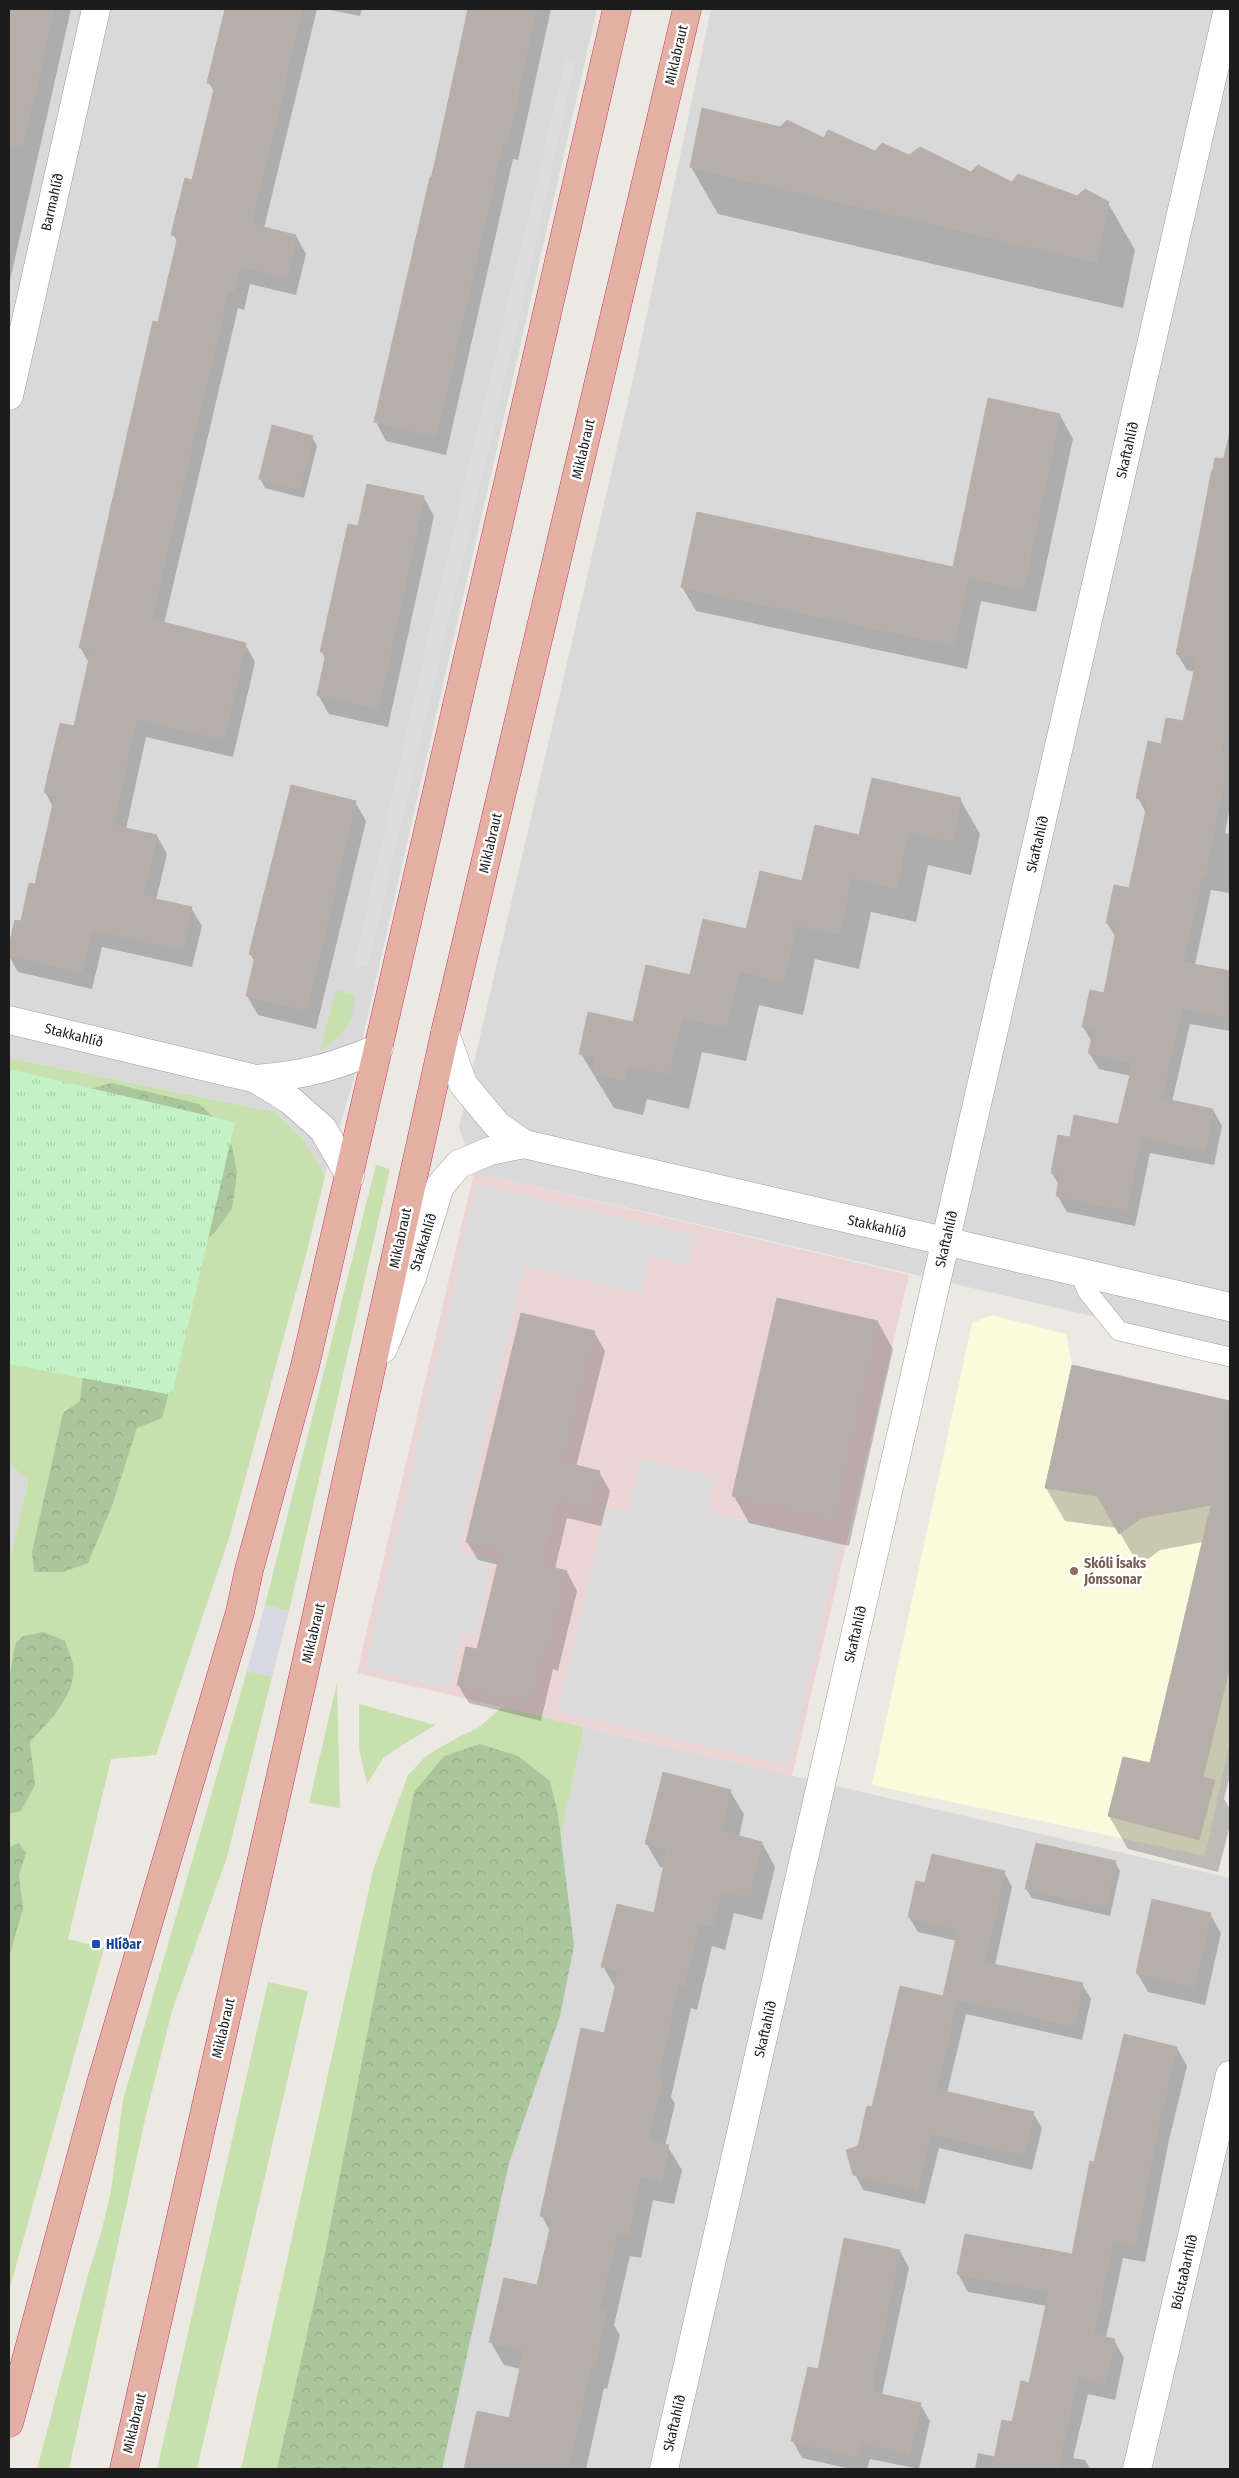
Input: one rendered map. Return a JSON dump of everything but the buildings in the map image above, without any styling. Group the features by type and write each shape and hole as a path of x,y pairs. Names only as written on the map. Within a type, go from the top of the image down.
{"highway":[{"path":"9,2423 78,2164 240,1612 249,1570 305,1366 617,9"},
{"name":"Miklabraut","path":"124,2469 368,1387 445,1033 687,9"}],"street":[{"name":"Barmahlíð","path":"9,396 96,9"},
{"name":"Skaftahlíð","path":"664,2469 1228,9"},
{"name":"Stakkahlíð","path":"9,1020 256,1079 290,1100 324,1128 350,1176"},
{"name":"Stakkahlíð","path":"445,1033 463,1084 497,1125 524,1144 1230,1307"},
{"name":"Stakkahlíð","path":"256,1079 299,1075 340,1065 379,1048"},
{"name":"Stakkahlíð","path":"368,1387 412,1278 440,1186 459,1164 490,1151 524,1144"},
{"name":"Bólstaðarhlíð","path":"1137,2469 1230,2076"}],"lane":[{"path":"1080,1272 1087,1290 1119,1331 1230,1357"}],"shaded area":[{"path":"9,9 597,9 352,1085 325,1176 302,1138 275,1112 9,1058"},
{"path":"711,9 1230,9 1230,1348 474,1172 459,1127 634,375"},
{"path":"566,59 575,62 526,288 368,966 354,966 428,638"},
{"path":"474,1172 909,1275 792,1776 357,1673"},
{"path":"477,1185 695,1235 688,1264 650,1256 641,1293 524,1266 459,1551 493,1559 476,1635 463,1632 451,1689 366,1669"},
{"name":"Skóli Ísaks Jónssonar","path":"992,1315 1066,1334 1072,1365 1230,1401 1230,1741 1205,1856 872,1785 972,1323"},
{"path":"641,1459 715,1477 707,1511 840,1542 789,1765 558,1712 606,1507 628,1512"},
{"path":"9,1463 28,1481 9,1564"},
{"path":"265,1605 289,1611 272,1677 247,1671"},
{"path":"584,1727 1230,1878 1230,2469 427,2469"}],"green space":[{"path":"336,990 354,995 353,1013 341,1034 320,1050"},
{"path":"9,1058 275,1112 302,1138 325,1176 306,1255 229,1538 156,1755 111,1759 68,1939 104,1948 9,2291 9,1564 28,1481 9,1463"},
{"path":"9,1069 235,1122 172,1395 9,1364"},
{"path":"9,1074 79,1092 111,1083 199,1104 218,1121 232,1146 237,1173 232,1209 215,1232 189,1257 176,1366 162,1418 137,1428 112,1506 88,1563 63,1572 34,1572 32,1552 63,1413 80,1401 83,1373"},
{"path":"376,1165 390,1169 289,1611 265,1605"},
{"path":"43,1632 65,1641 73,1664 71,1686 60,1707 30,1742 35,1785 21,1811 9,1814 9,1683 14,1650 16,1643 23,1636"},
{"path":"247,1671 272,1677 227,1857 172,2011 146,2115 69,2469 37,2469 111,2191 123,2100"},
{"path":"337,1683 340,1808 309,1803"},
{"path":"359,1704 435,1725 384,1757 367,1784 359,1749"},
{"path":"502,1707 584,1727 427,2469 241,2469 373,1870 408,1775 426,1756 458,1737 478,1728"},
{"path":"480,1744 518,1756 550,1781 558,1814 574,1946 560,2016 509,2163 442,2469 277,2469 324,2258 414,1792 444,1756"},
{"path":"19,1843 26,1853 19,1875 23,1908 9,1958 9,1847"},
{"path":"268,1982 308,1991 197,2469 157,2469"}],"place":[{"name":"Skóli Ísaks Jónssonar","path":"1074,1571"},
{"name":"Hlíðar","path":"96,1944"}]}
